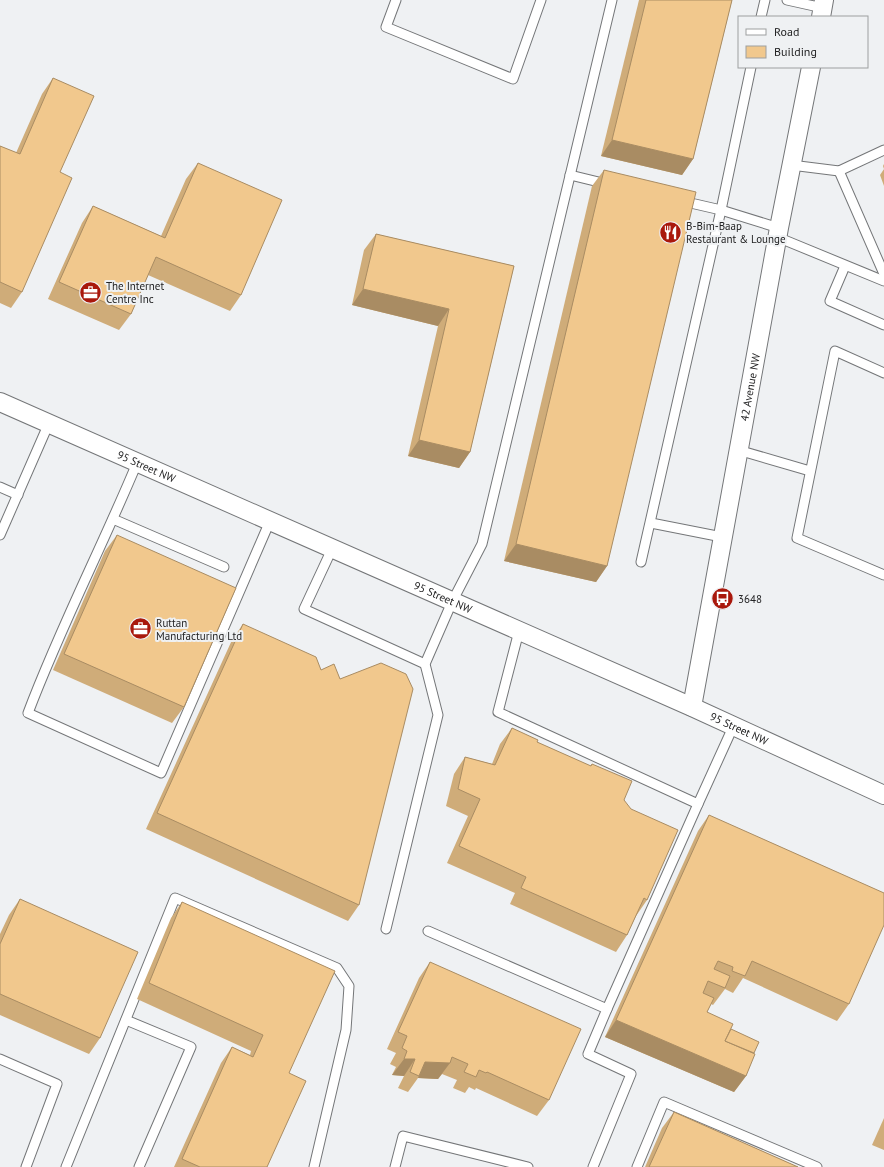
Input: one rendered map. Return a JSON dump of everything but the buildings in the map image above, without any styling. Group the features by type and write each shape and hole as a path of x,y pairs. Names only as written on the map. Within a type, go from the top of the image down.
{"street":[{"name":"42 Avenue NW","path":"692,707 778,232 811,68"},
{"name":"95 Street NW","path":"0,402 692,707 884,795"}],"lane":[{"path":"396,0 386,27 512,79 541,0"},
{"path":"386,929 438,715 425,664 452,602 482,544 612,0"},
{"path":"761,16 765,0"},
{"path":"787,0 823,8"},
{"path":"641,562 721,210 751,68"},
{"path":"791,165 839,171 884,150"},
{"path":"839,171 884,274"},
{"path":"570,175 616,186"},
{"path":"676,200 721,210 778,232 845,266 884,281"},
{"path":"845,266 830,301 884,325"},
{"path":"884,373 835,351 797,538 884,575"},
{"path":"0,535 48,423"},
{"path":"738,450 810,470"},
{"path":"138,463 47,663 28,713 161,772 270,521"},
{"path":"0,487 18,495"},
{"path":"113,519 224,567"},
{"path":"650,523 722,537"},
{"path":"332,549 304,610 425,664"},
{"path":"519,631 498,712 698,804"},
{"path":"593,1167 631,1074 588,1054 733,727"},
{"path":"66,1167 175,898 337,968 349,986 346,1030 314,1167"},
{"path":"428,931 607,1009"},
{"path":"126,1020 192,1047 139,1167"},
{"path":"0,1059 57,1084 26,1167"},
{"path":"637,1167 664,1102 818,1167"},
{"path":"395,1167 402,1136 528,1167"}],"place":[{"name":"B-Bim-Baap Restaurant & Lounge","path":"670,232"},
{"name":"The Internet Centre Inc","path":"90,292"},
{"name":"3648","path":"723,599"},
{"name":"Ruttan Manufacturing Ltd","path":"140,629"}]}
